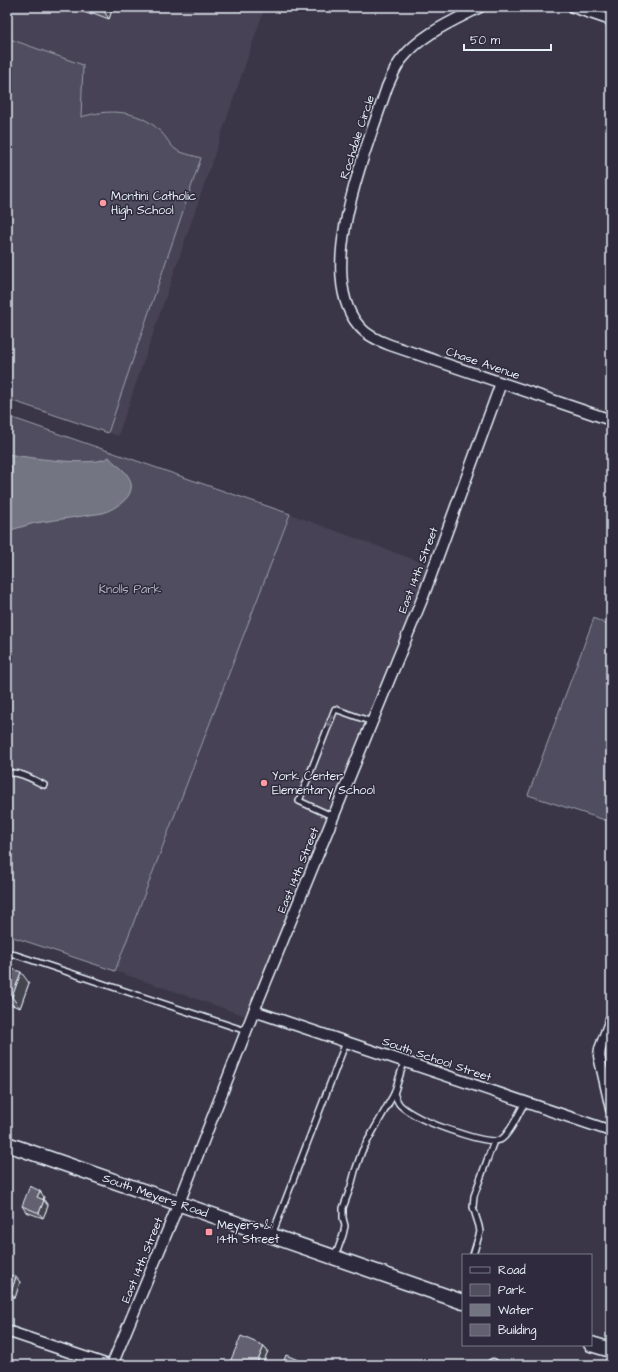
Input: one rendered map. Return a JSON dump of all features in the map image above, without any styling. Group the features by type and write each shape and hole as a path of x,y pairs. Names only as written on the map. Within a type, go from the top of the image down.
{"street":[{"name":"Rochdale Circle","path":"354,319 348,308 343,288 341,264 342,243 354,185 387,87 401,60 412,48 443,27 480,7"},
{"path":"573,7 611,20"},
{"name":"Chase Avenue","path":"354,319 367,334 390,345 611,420"},
{"name":"East 14th Street","path":"112,1365 179,1203 254,1011 423,597 501,383"},
{"name":"South School Street","path":"254,1011 611,1131"},
{"path":"611,1019 600,1049 599,1056 611,1110"},
{"name":"South Meyers Road","path":"7,1144 461,1300"},
{"path":"7,1331 108,1365"},
{"path":"592,1344 611,1350"}],"lane":[{"path":"334,817 299,801 335,709 372,722"},
{"path":"7,774 18,774 44,785"},
{"path":"7,952 246,1032"},
{"path":"272,1235 346,1042"},
{"path":"335,1257 345,1226 343,1208 362,1151 394,1094 404,1062"},
{"path":"394,1094 399,1104 420,1118 447,1129 480,1139 494,1141 501,1140 508,1133 525,1102"},
{"path":"473,1254 480,1232 473,1207 474,1196 494,1141"}],"shaded area":[{"name":"Montini Catholic High School","path":"7,7 265,7 118,436 7,399"},
{"name":"York Center Elementary School","path":"290,514 429,565 246,1016 115,971"}],"green space":[{"name":"Montini Catholic High School","path":"7,38 83,65 81,117 91,114 112,112 141,118 161,132 177,150 201,158 108,433 7,399"},
{"name":"Knolls Park","path":"7,416 290,514 115,971 7,935"},
{"path":"594,618 611,627 611,822 528,795"}],"water":[{"path":"7,454 76,462 90,462 109,457 125,472 130,479 130,492 122,502 103,513 35,523 7,531"}],"building":[{"path":"94,7 104,7 103,10"},
{"path":"7,967 21,972 12,997 7,995"},
{"path":"30,1186 40,1191 37,1197 44,1200 39,1213 22,1206"},
{"path":"7,1274 16,1277 11,1292 7,1291"},
{"path":"241,1336 264,1346 256,1365 238,1365 230,1362"},
{"path":"286,1355 310,1365 282,1365"},
{"path":"315,1362 322,1365 313,1365"}],"place":[{"name":"Montini Catholic High School","path":"103,203"},
{"name":"York Center Elementary School","path":"264,783"},
{"name":"Meyers & 14th Street","path":"209,1232"}]}
